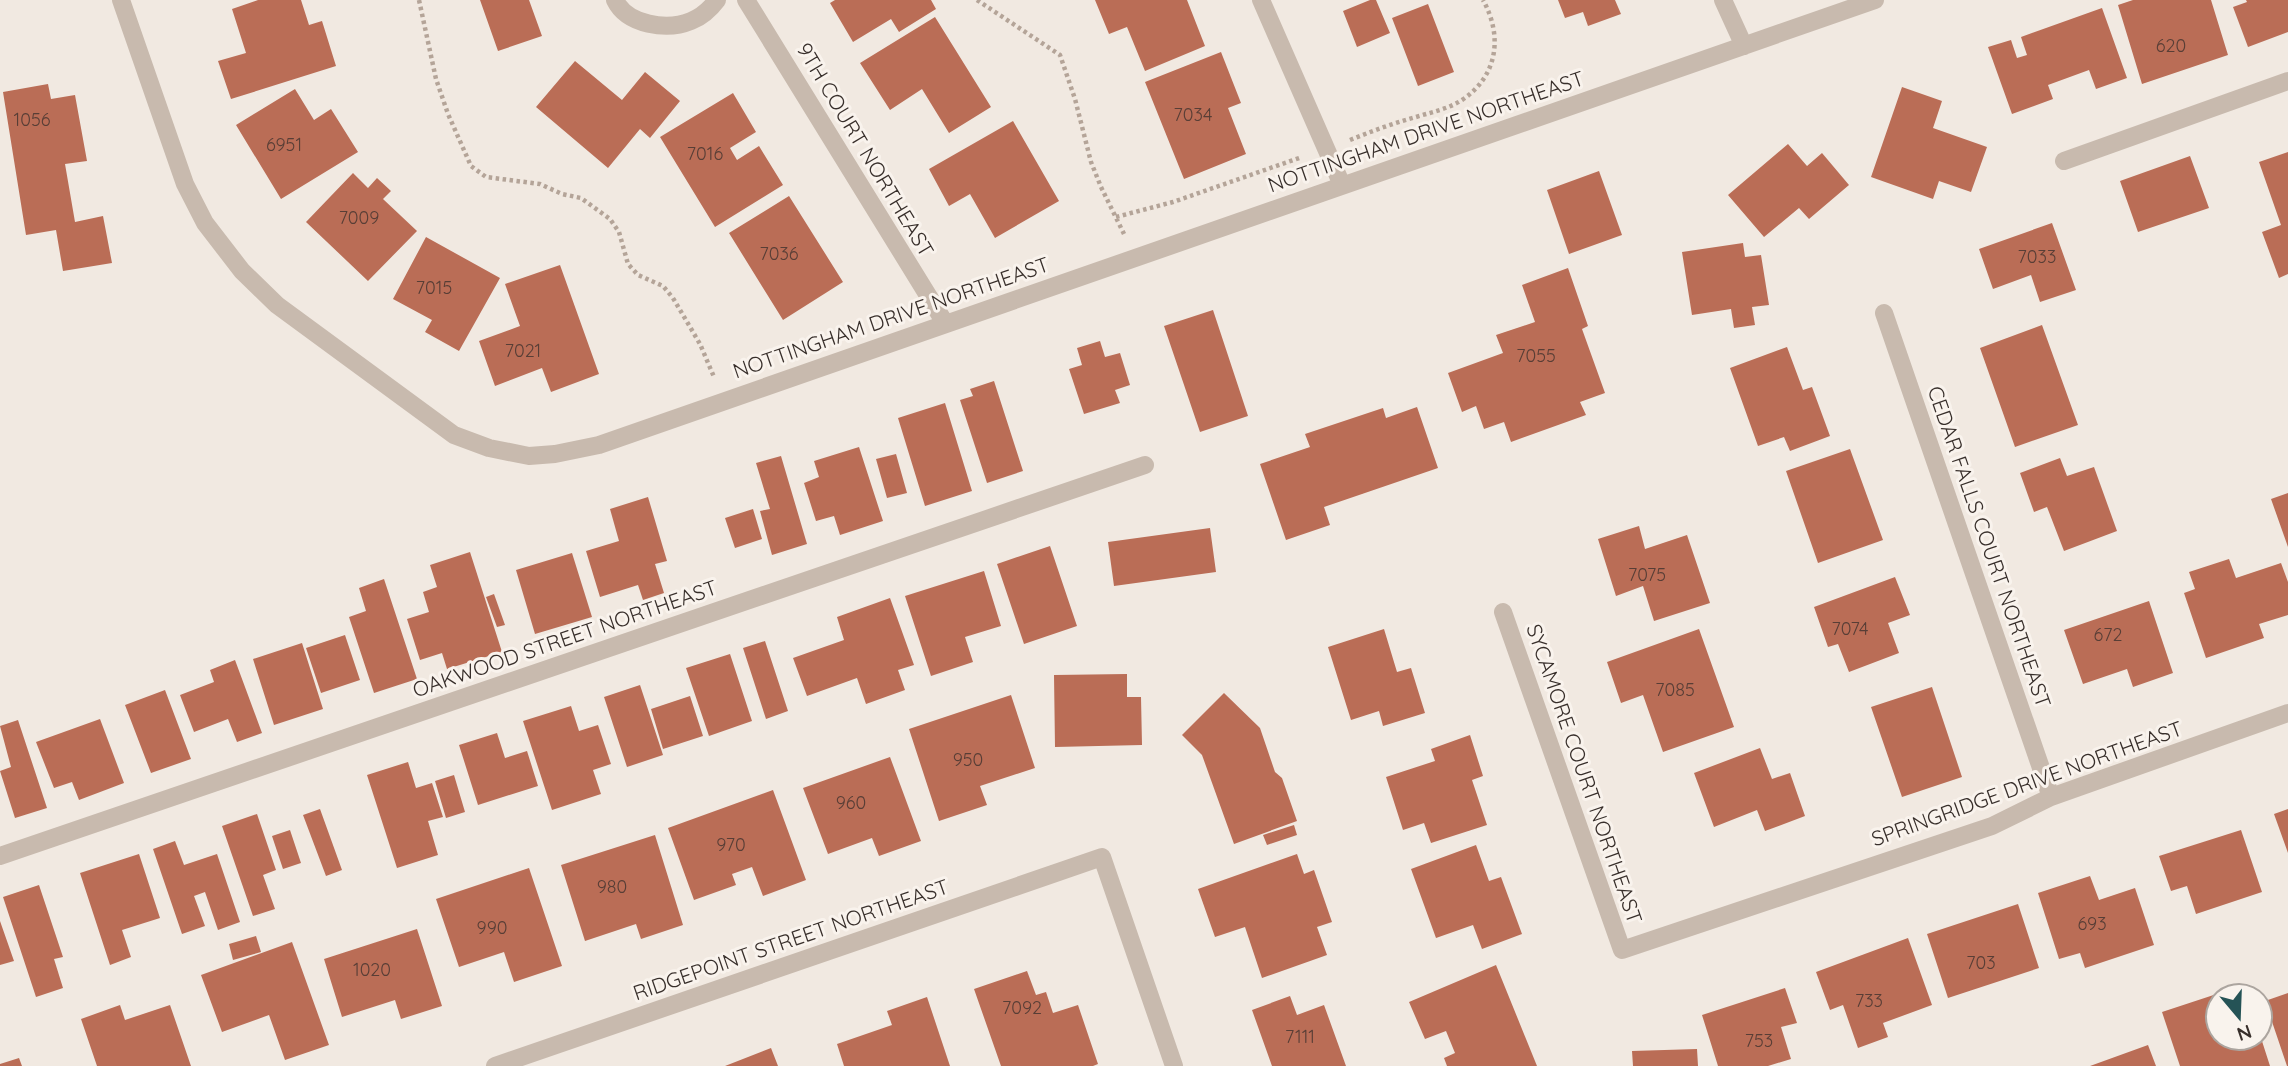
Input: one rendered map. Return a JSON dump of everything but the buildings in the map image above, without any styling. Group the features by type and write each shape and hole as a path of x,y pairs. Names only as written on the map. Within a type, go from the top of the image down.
{"street":[{"name":"NOTTINGHAM DRIVE NORTHEAST","path":"121,0 185,184 212,233 242,271 277,305 454,435 489,449 529,456 599,445 1875,0"},
{"path":"615,0 633,19 660,25 690,22 711,8 717,0"},
{"name":"9TH COURT NORTHEAST","path":"747,0 945,323"},
{"path":"1261,0 1342,185"},
{"path":"1723,0 1744,46"},
{"path":"2064,161 2288,81"},
{"name":"CEDAR FALLS COURT NORTHEAST","path":"1884,313 2051,796"},
{"name":"OAKWOOD STREET NORTHEAST","path":"0,856 1145,465"},
{"name":"SYCAMORE COURT NORTHEAST","path":"1503,612 1622,950"},
{"name":"SPRINGRIDGE DRIVE NORTHEAST","path":"1622,950 1992,826 2051,796 2288,713"},
{"name":"RIDGEPOINT STREET NORTHEAST","path":"495,1066 1102,858 1174,1066"}],"path":[{"path":"419,0 436,79 471,166 486,177 540,184 562,194 581,198 610,219 619,232 628,264 638,275 663,286 688,320 722,401"},
{"path":"977,0 1060,55 1068,73 1091,162 1135,257"}]}
